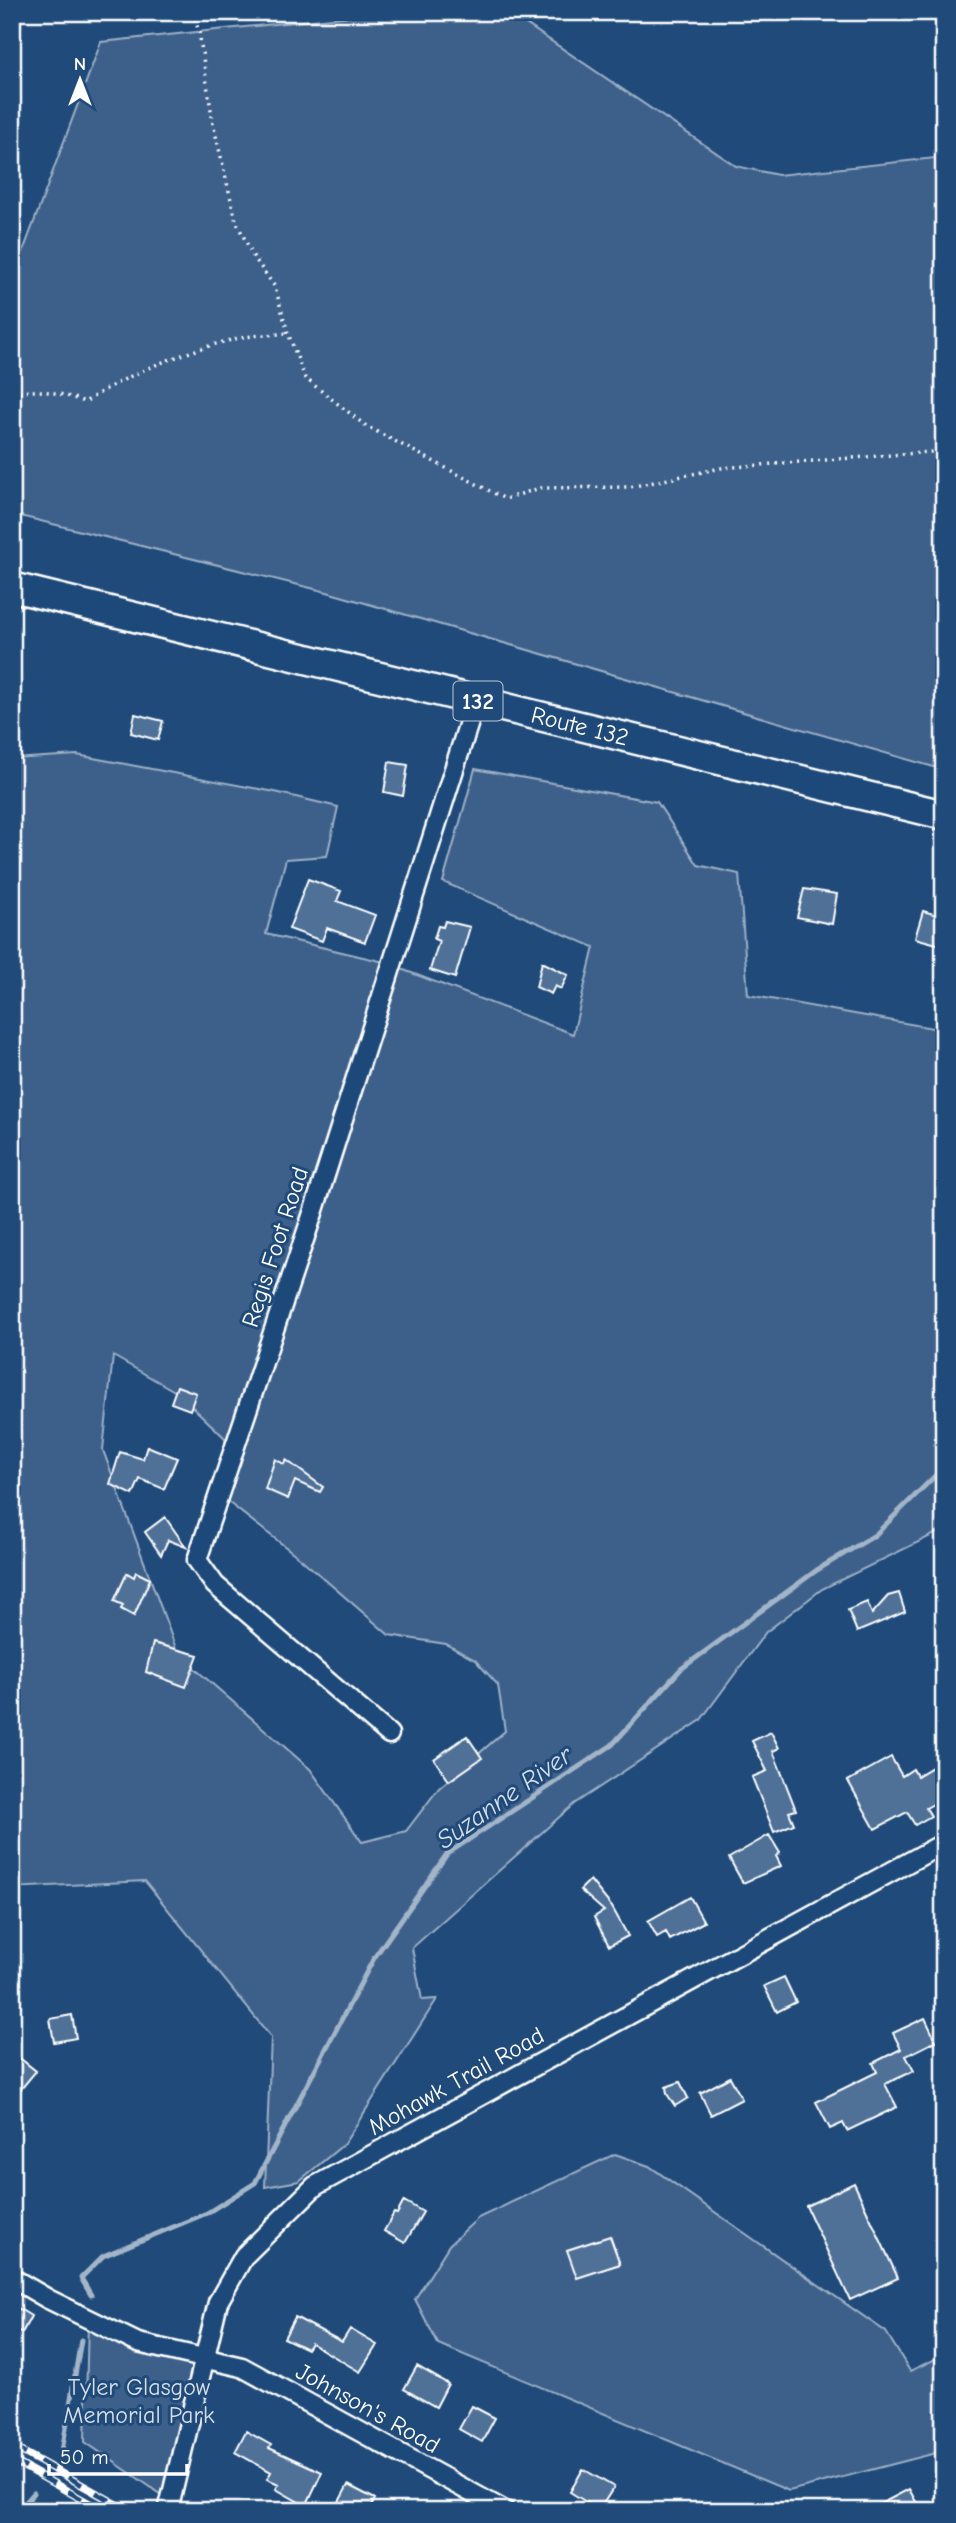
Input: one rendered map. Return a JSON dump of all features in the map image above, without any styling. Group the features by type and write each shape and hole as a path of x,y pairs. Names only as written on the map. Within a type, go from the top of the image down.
{"highway":[{"name":"Route 132","path":"12,587 944,815"}],"street":[{"name":"Regis Foot Road","path":"389,1734 215,1585 197,1560 314,1210 476,700"},
{"name":"Mohawk Trail Road","path":"168,2511 218,2302 244,2256 315,2186 944,1843"},
{"name":"Johnson's Road","path":"12,2278 48,2300 138,2343 242,2367 505,2511"}],"path":[{"path":"193,12 199,32 213,123 236,221 253,256 275,287 305,378 366,426 505,499 540,488 630,487 721,468 944,451"},
{"path":"12,394 27,390 60,392 85,402 116,382 186,354 241,338 288,333"}],"green space":[{"path":"390,12 502,12 517,18 736,166 778,175 944,157 944,770 327,592 12,514 12,281 101,42"},
{"path":"77,755 275,792 338,807 327,856 286,859 266,934 380,961 573,1034 594,947 443,882 475,769 657,802 698,865 739,874 748,995 944,1030 944,1527 935,1534 822,1589 766,1632 700,1721 574,1804 412,1948 422,2000 437,1999 344,2144 299,2181 265,2187 271,2037 145,1881 12,1888 12,759","holes":["113,1356 178,1393 225,1438 228,1502 301,1559 389,1635 446,1644 475,1660 498,1685 505,1731 439,1788 406,1831 362,1842 310,1769 178,1654 103,1450"]},
{"path":"615,2154 649,2166 886,2332 910,2371 944,2355 944,2451 789,2491 438,2344 415,2299 449,2245 478,2218"},
{"name":"Tyler Glasgow Memorial Park","path":"88,2319 204,2357 171,2501 85,2442"}],"building":[{"path":"135,714 163,721 158,740 131,733"},
{"path":"389,762 408,765 403,796 384,792"},
{"path":"308,879 341,891 337,901 375,915 365,942 327,928 322,941 289,929"},
{"path":"804,889 837,894 832,924 797,917"},
{"path":"923,911 944,917 944,946 915,938"},
{"path":"445,921 470,927 455,978 430,970 439,941 434,939 438,926 443,927"},
{"path":"542,962 568,975 561,989 555,986 551,994 536,987"},
{"path":"177,1386 196,1393 190,1410 171,1403"},
{"path":"147,1446 177,1458 164,1489 140,1479 133,1495 110,1484 120,1452 143,1459"},
{"path":"275,1459 284,1464 286,1460 323,1487 320,1492 295,1481 288,1499 265,1489"},
{"path":"165,1517 186,1547 168,1540 161,1555 145,1532"},
{"path":"136,1572 150,1579 134,1616 121,1609 123,1605 114,1601 127,1573 134,1577"},
{"path":"899,1593 905,1612 857,1632 848,1610 867,1602 872,1614 888,1596"},
{"path":"153,1643 198,1655 186,1687 146,1672"},
{"path":"771,1732 779,1748 773,1751 796,1810 789,1812 794,1824 774,1832 752,1777 767,1771 752,1741"},
{"path":"467,1736 482,1758 449,1781 434,1759"},
{"path":"891,1757 902,1776 913,1769 917,1776 944,1760 944,1798 926,1808 931,1816 915,1825 907,1812 875,1829 848,1781"},
{"path":"769,1835 780,1853 776,1856 781,1866 743,1883 729,1858"},
{"path":"590,1880 612,1907 628,1936 609,1946 594,1917 604,1911 580,1890"},
{"path":"690,1897 704,1922 670,1940 666,1932 657,1937 648,1921"},
{"path":"784,1977 796,2002 777,2012 764,1986"},
{"path":"72,2015 76,2038 54,2042 50,2019"},
{"path":"925,2018 936,2041 906,2056 914,2071 885,2084 897,2107 847,2131 843,2123 830,2129 816,2102 877,2072 873,2063 901,2049 893,2033"},
{"path":"12,2052 36,2071 12,2100"},
{"path":"730,2077 742,2099 711,2115 700,2093"},
{"path":"680,2082 688,2098 675,2106 666,2087"},
{"path":"854,2183 898,2278 850,2300 806,2206"},
{"path":"404,2201 423,2212 405,2243 384,2231"},
{"path":"610,2236 620,2264 577,2278 567,2250"},
{"path":"18,2308 31,2316 22,2333 12,2327 12,2317"},
{"path":"295,2317 342,2342 350,2329 377,2345 360,2372 311,2343 307,2349 284,2338"},
{"path":"417,2366 448,2384 436,2407 404,2389"},
{"path":"472,2406 495,2418 482,2442 459,2429"},
{"path":"246,2431 271,2445 269,2448 322,2472 306,2506 276,2489 279,2484 267,2479 271,2472 235,2452"},
{"path":"583,2469 614,2487 599,2510 570,2492"},
{"path":"348,2485 375,2499 369,2511 334,2511"},
{"path":"909,2489 921,2511 867,2511"}],"waterway":[{"name":"Suzanne River","path":"91,2295 81,2278 103,2256 207,2213 255,2183 374,1958 447,1854 612,1745 681,1669 817,1570 875,1535 944,1467"},
{"name":"Suzanne River","path":"62,2451 81,2340"},
{"name":"Suzanne River","path":"18,2511 34,2493"}],"railway":[{"path":"12,2446 129,2511"},
{"path":"12,2460 103,2511"}]}
